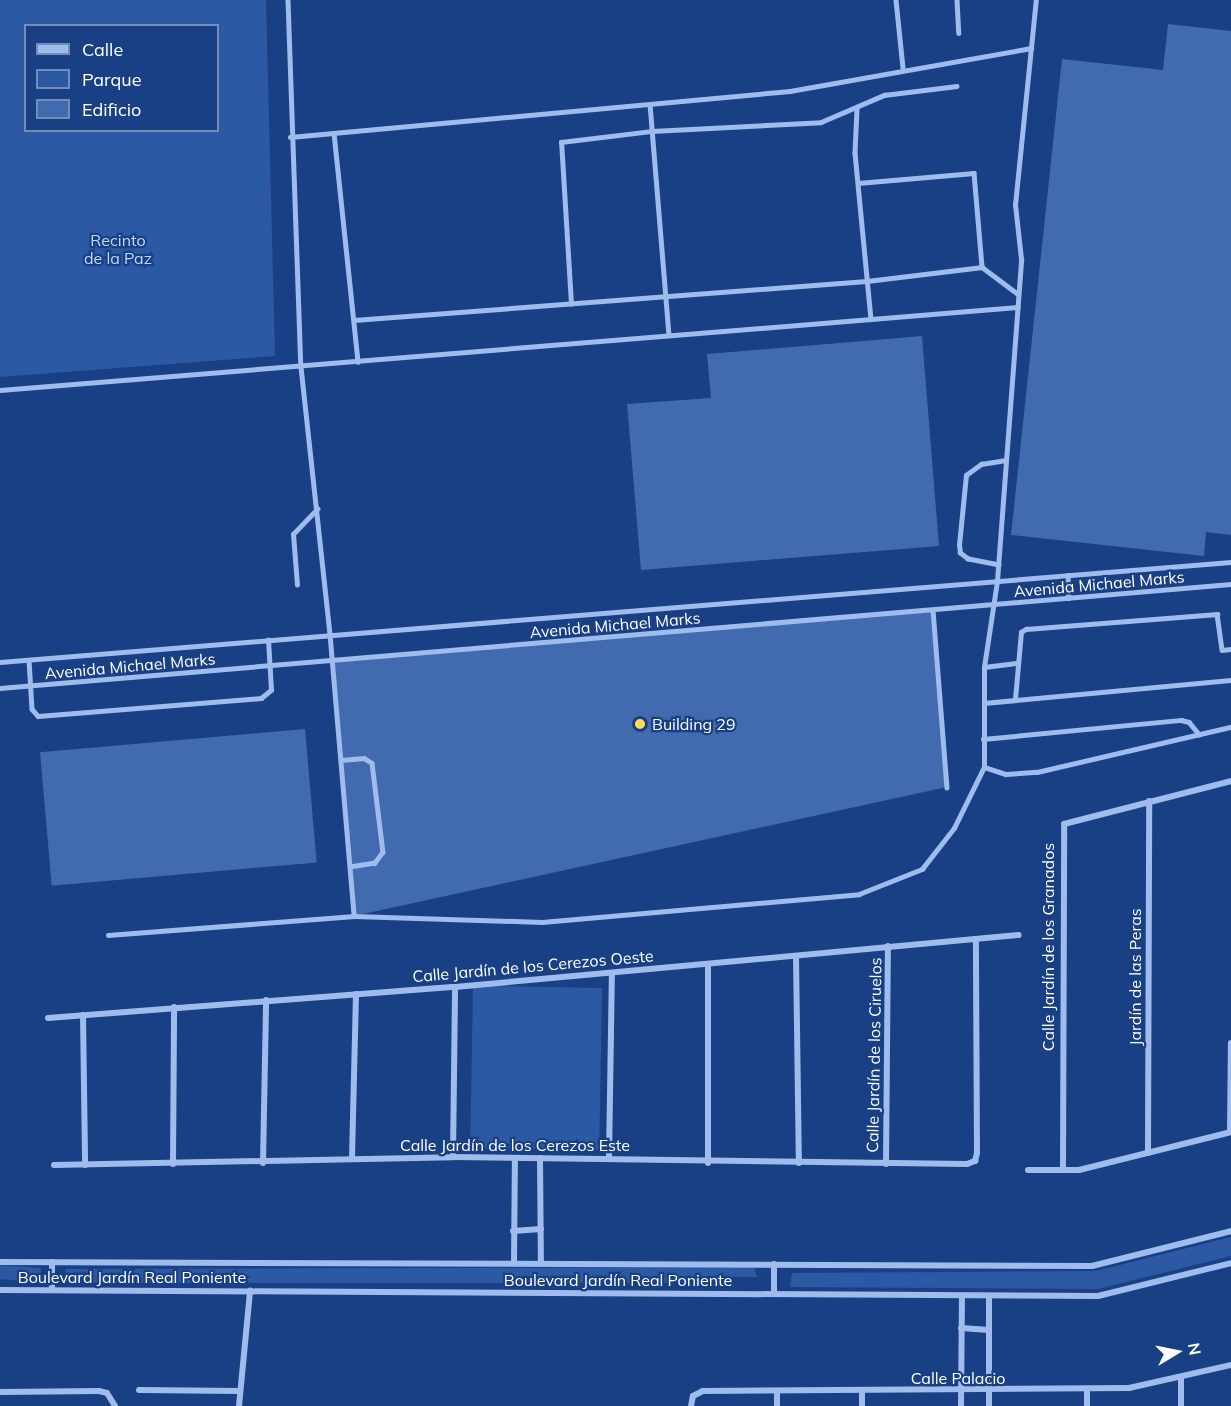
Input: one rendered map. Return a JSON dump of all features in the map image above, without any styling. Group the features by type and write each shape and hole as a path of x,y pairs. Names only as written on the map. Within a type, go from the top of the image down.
{"street":[{"name":"Calle Jardín de los Granados","path":"1063,1170 1061,833 1064,824 1231,781"},
{"name":"Jardín de las Peras","path":"1148,1153 1149,801"},
{"name":"Calle Jardín de los Cerezos Oeste","path":"48,1018 455,987 1019,935"},
{"name":"Calle Jardín de los Cerezos Este","path":"54,1165 263,1163 352,1158 453,1157 609,1158 708,1163 886,1164 975,1161 976,939"},
{"name":"Calle Jardín de los Ciruelos","path":"886,1164 888,946"},
{"path":"796,956 799,1163"},
{"path":"708,964 708,1163"},
{"path":"609,1158 612,973"},
{"path":"453,1157 455,987"},
{"path":"352,1158 356,994"},
{"path":"263,1163 266,1000"},
{"path":"173,1164 174,1007"},
{"path":"83,1016 85,1165"},
{"path":"1028,1170 1078,1170 1231,1132 1231,1043"},
{"name":"Boulevard Jardín Real Poniente","path":"514,1263 515,1158"},
{"name":"Boulevard Jardín Real Poniente","path":"540,1158 541,1263"},
{"path":"513,1231 541,1229"},
{"name":"Boulevard Jardín Real Poniente","path":"0,1262 1092,1266 1231,1231"},
{"path":"52,1262 52,1289"},
{"name":"Boulevard Jardín Real Poniente","path":"0,1290 1098,1296 1231,1263"},
{"path":"774,1264 774,1294"},
{"path":"239,1406 249,1290"},
{"path":"961,1406 962,1296"},
{"path":"989,1296 989,1406"},
{"path":"962,1328 989,1330"},
{"name":"Calle Palacio","path":"691,1406 693,1396 703,1391 1087,1391 1130,1388 1231,1365"},
{"path":"1181,1377 1181,1406"},
{"path":"139,1390 240,1391"},
{"path":"0,1392 99,1391 107,1393 116,1406"},
{"path":"777,1391 777,1406"},
{"path":"862,1391 862,1406"},
{"path":"1087,1391 1087,1406"}],"lane":[{"path":"288,0 290,137 301,367 333,662 354,916"},
{"path":"896,0 903,68"},
{"path":"957,0 959,33"},
{"path":"108,935 354,916 542,922 859,894 922,868 954,828 984,767 984,667 991,605 999,565 1021,259 1015,205 1036,0"},
{"path":"290,137 790,91 903,68 1031,48"},
{"path":"572,304 561,142 652,131 821,122 857,109 885,95 956,86"},
{"path":"650,104 669,335"},
{"path":"857,109 858,183 871,319"},
{"path":"334,133 358,362"},
{"path":"858,183 974,173 982,267"},
{"path":"354,320 867,281 982,267 1018,294"},
{"path":"0,390 1018,307"},
{"path":"999,565 968,559 960,553 959,545 966,475 981,465 1006,460"},
{"path":"297,585 292,534 317,510"},
{"name":"Avenida Michael Marks","path":"0,662 1231,562"},
{"path":"1068,575 1070,598"},
{"name":"Avenida Michael Marks","path":"0,688 333,662 1231,584"},
{"path":"933,610 947,787"},
{"path":"1015,699 1016,663 1021,632 1026,629 1217,614 1222,650 1231,649"},
{"path":"29,660 32,709 38,716 261,698 271,690 272,667 268,640"},
{"path":"984,667 1016,663"},
{"path":"984,703 1231,680"},
{"path":"983,739 1181,720 1188,722 1199,734"},
{"path":"984,767 1006,774 1037,772 1231,727"},
{"path":"341,760 364,758 372,763 383,852 375,863 350,867"}],"green space":[{"name":"Recinto de la Paz","path":"0,0 266,0 275,356 0,377"},
{"path":"473,986 602,988 599,1150 470,1148"},
{"path":"1231,1237 1231,1256 1098,1289 790,1287 792,1273 1096,1271"},
{"path":"0,1265 41,1268 40,1282 0,1279"},
{"path":"754,1267 757,1277 710,1277 683,1283 62,1283 66,1269"}],"building":[{"path":"1168,24 1231,31 1231,535 1206,532 1204,556 1011,535 1062,59 1163,70"},
{"path":"922,336 939,546 641,570 627,404 711,398 707,354"},
{"name":"Building 29","path":"933,610 947,787 354,916 333,662"},
{"path":"305,729 317,862 52,886 40,752"}],"place":[{"name":"Building 29","path":"640,724"}]}
